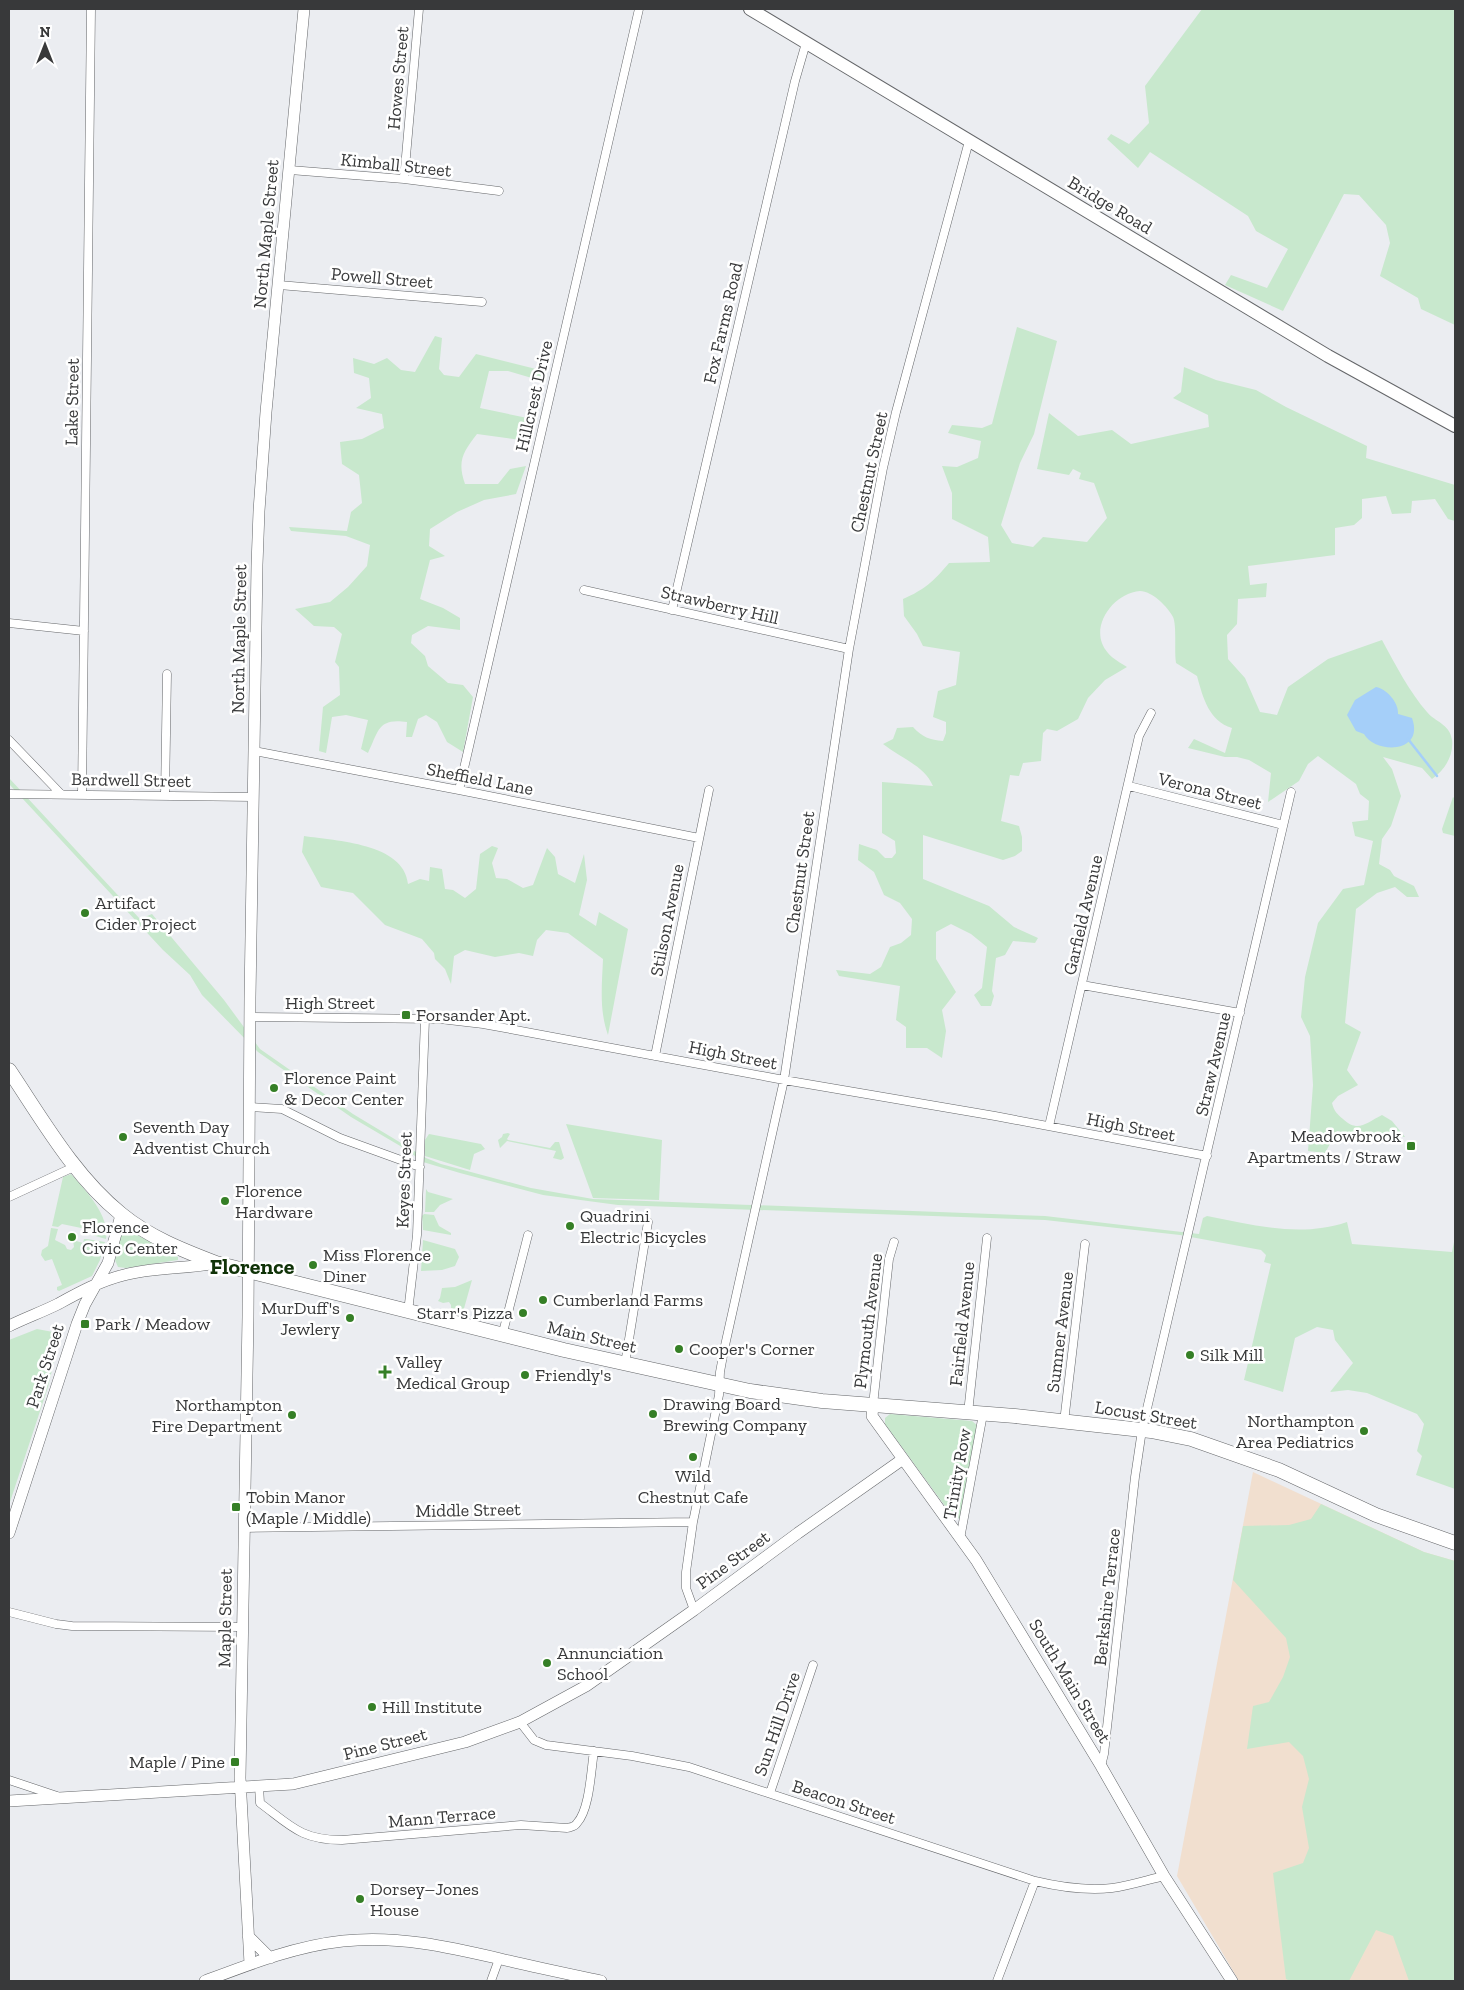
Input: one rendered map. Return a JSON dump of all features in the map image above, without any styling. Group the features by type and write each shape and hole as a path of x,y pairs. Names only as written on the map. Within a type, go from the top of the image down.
{"highway":[{"name":"Main Street","path":"9,1070 76,1166 97,1192 121,1215 169,1245 216,1263 248,1272 502,1336 625,1364 790,1398 873,1405"},
{"name":"Locust Street","path":"873,1405 1064,1422 1142,1430 1176,1436 1216,1447 1295,1477 1376,1515 1455,1543"}],"main road":[{"name":"North Maple Street","path":"248,1272 253,797 259,511 304,9"},
{"name":"Bridge Road","path":"750,9 1328,356 1455,426"},
{"name":"Park Street","path":"9,1533 77,1324 108,1263 121,1215"},
{"path":"9,1326 97,1283 125,1274 191,1268 216,1263"},
{"name":"Maple Street","path":"248,1272 240,1787 250,1964"},
{"path":"59,1303 75,1304 84,1307"},
{"name":"South Main Street","path":"873,1405 872,1416 990,1581 1101,1766 1164,1876 1232,1981"},
{"name":"Pine Street","path":"9,1800 294,1784 465,1742 520,1722 586,1686 903,1459"},
{"path":"248,1936 270,1958"},
{"path":"209,1980 250,1964 314,1946 344,1941 377,1939 412,1941 452,1948 601,1981"}],"street":[{"name":"Lake Street","path":"82,795 91,9"},
{"name":"Howes Street","path":"404,179 419,9"},
{"name":"Hillcrest Drive","path":"459,790 639,9"},
{"name":"Fox Farms Road","path":"672,610 795,81 806,43"},
{"name":"Chestnut Street","path":"694,1610 685,1583 693,1522 720,1385 724,1350 784,1080 849,649 888,450 969,142"},
{"name":"Kimball Street","path":"290,170 404,179 500,191"},
{"name":"Powell Street","path":"278,284 482,302"},
{"name":"Strawberry Hill","path":"584,590 849,649"},
{"path":"9,623 84,631"},
{"path":"165,796 167,674"},
{"name":"Garfield Avenue","path":"1050,1126 1140,735 1150,713"},
{"path":"9,740 61,794"},
{"name":"Sheffield Lane","path":"254,751 699,838"},
{"name":"Verona Street","path":"1129,786 1283,825"},
{"name":"Stilson Avenue","path":"655,1056 709,790"},
{"name":"Straw Avenue","path":"1142,1430 1291,792"},
{"name":"Bardwell Street","path":"9,794 253,797"},
{"path":"1082,985 1240,1013"},
{"name":"High Street","path":"250,1017 424,1019 483,1024 1207,1156"},
{"name":"Keyes Street","path":"408,1312 417,1247 424,1019"},
{"path":"250,1107 282,1109 340,1138 420,1167"},
{"path":"9,1197 76,1166"},
{"path":"625,1364 648,1222"},
{"path":"502,1336 528,1235"},
{"name":"Fairfield Avenue","path":"968,1413 987,1238"},
{"name":"Plymouth Avenue","path":"873,1405 890,1260 894,1242"},
{"name":"Sumner Avenue","path":"1064,1422 1085,1244"},
{"name":"Trinity Row","path":"960,1540 983,1414"},
{"name":"Berkshire Terrace","path":"1101,1766 1142,1430"},
{"name":"Middle Street","path":"244,1528 693,1522"},
{"path":"9,1612 56,1624 72,1626 242,1627"},
{"name":"Sun Hill Drive","path":"770,1793 813,1665"},
{"name":"Beacon Street","path":"520,1722 534,1740 546,1745 632,1756 689,1767 1035,1881 1061,1887 1113,1888 1164,1876"},
{"name":"Mann Terrace","path":"259,1786 260,1802 300,1832 320,1839 342,1840 521,1825 567,1828 578,1823 586,1804 594,1751"},
{"name":"Pine Street","path":"9,1780 60,1798"},
{"path":"997,1981 1035,1881"},
{"path":"491,1981 499,1959"}],"shaded area":[{"path":"1253,1472 1424,1552 1455,1561 1455,1981 1239,1981 1177,1876"}],"green space":[{"path":"1202,9 1455,9 1455,325 1421,309 1418,298 1380,276 1390,243 1386,225 1359,195 1344,194 1283,311 1225,285 1231,275 1267,288 1288,249 1256,231 1248,216 1150,152 1138,168 1107,139 1111,134 1129,144 1149,123 1145,86"},
{"path":"1017,327 1057,341 1034,434 1020,463 1001,525 1012,543 1033,547 1043,537 1087,542 1107,518 1094,483 1079,479 1081,473 1073,469 1069,475 1037,469 1049,413 1078,436 1112,430 1131,444 1209,427 1208,415 1173,398 1181,392 1184,367 1216,380 1256,390 1286,407 1367,446 1366,458 1455,485 1455,521 1448,519 1435,499 1412,501 1411,513 1392,514 1386,496 1362,499 1362,518 1354,525 1335,528 1335,555 1248,566 1250,585 1267,583 1266,597 1238,599 1237,624 1227,635 1228,659 1245,678 1260,712 1277,715 1288,687 1328,659 1382,640 1415,696 1427,712 1445,727 1451,735 1450,757 1440,772 1432,779 1422,768 1383,757 1392,769 1401,796 1391,826 1382,839 1379,864 1390,870 1394,876 1414,886 1419,897 1407,897 1395,887 1377,893 1356,909 1345,1023 1361,1032 1347,1070 1358,1085 1338,1096 1332,1103 1336,1112 1348,1123 1358,1126 1382,1115 1392,1121 1405,1137 1351,1134 1337,1131 1325,1153 1308,1151 1313,1085 1310,1036 1301,1017 1305,977 1318,923 1343,889 1364,885 1373,841 1355,836 1352,822 1368,820 1369,801 1360,794 1356,784 1318,756 1308,764 1299,781 1268,802 1271,773 1249,760 1225,757 1188,748 1194,739 1225,753 1232,728 1224,725 1212,714 1208,708 1197,676 1176,663 1173,617 1159,600 1145,592 1130,593 1120,598 1112,605 1102,624 1100,634 1102,644 1110,655 1127,667 1105,680 1088,698 1078,719 1057,731 1047,729 1043,733 1041,761 1023,763 1019,776 1010,775 1001,821 1019,826 1022,837 1022,851 1015,856 1003,860 923,835 923,879 989,906 1014,927 1038,938 1035,943 1013,941 1005,955 996,958 992,991 994,996 991,1006 981,1006 974,995 982,988 987,947 971,934 951,924 936,932 936,959 956,992 942,1010 946,1031 942,1058 927,1048 906,1048 906,1027 896,1020 900,986 839,976 836,970 870,974 881,967 890,947 901,943 911,935 912,919 900,903 884,895 874,872 858,860 859,844 877,850 885,858 892,858 896,853 895,841 882,833 882,782 933,786 918,767 883,744 893,739 897,728 913,727 926,737 943,741 946,733 946,722 933,717 938,691 956,685 960,652 923,646 904,616 903,599 928,584 949,563 990,562 988,537 952,519 952,493 942,466 957,467 978,458 981,441 948,433 952,425 982,428 992,424"},
{"path":"435,336 442,338 439,369 444,375 459,377 476,354 544,371 542,381 508,371 489,371 480,408 532,419 528,441 477,434 463,457 462,469 465,484 498,484 510,469 526,466 516,494 484,500 457,512 430,529 429,546 445,556 430,560 420,599 443,608 460,618 460,630 428,626 412,635 411,643 425,656 428,666 448,683 463,685 473,697 463,752 447,742 437,722 426,715 418,719 412,737 406,737 407,722 397,721 385,724 378,732 368,753 361,749 368,720 346,715 332,717 326,753 319,751 323,707 340,695 339,667 335,662 342,634 334,627 314,626 295,609 330,602 348,587 367,566 370,545 346,536 291,531 289,527 347,531 351,512 362,503 359,475 342,464 340,442 362,439 384,428 382,414 356,408 371,398 369,378 354,373 353,358 374,364 387,358 401,370 415,372"},
{"path":"9,778 140,919 152,914 224,1000 260,1049 353,1114 426,1158 441,1164 531,1188 593,1199 1045,1216 1199,1234 1203,1218 1207,1216 1294,1230 1329,1227 1347,1222 1352,1244 1452,1252 1455,1237 1455,1489 1416,1475 1422,1456 1417,1451 1424,1424 1417,1414 1367,1393 1348,1390 1330,1392 1353,1363 1335,1340 1333,1330 1317,1327 1295,1338 1283,1392 1244,1380 1271,1264 1264,1262 1266,1255 1261,1250 1180,1235 1045,1220 618,1205 543,1195 423,1162 407,1150 351,1117 258,1052 202,995 190,975 163,950 9,784"},
{"path":"1453,797 1455,799 1455,836 1443,833 1442,829"},
{"path":"304,836 366,846 382,852 395,860 404,870 408,884 420,879 429,881 430,867 442,869 445,889 453,890 465,898 476,889 480,854 492,846 498,848 492,863 496,878 507,879 523,888 533,885 547,848 555,857 558,874 575,883 584,854 587,880 579,915 596,926 599,912 628,929 608,1035 602,1007 603,959 568,933 546,930 537,940 533,956 519,953 495,957 465,950 454,956 451,984 445,969 435,959 434,953 422,939 385,925 353,893 321,887 302,852"},
{"path":"566,1124 662,1140 659,1200 593,1198"},
{"path":"429,1134 481,1144 485,1149 474,1154 470,1170 425,1156 425,1140"},
{"path":"503,1134 510,1134 508,1140 550,1148 555,1142 559,1142 564,1158 561,1160 553,1158 556,1151 507,1141 500,1148 498,1140"},
{"path":"71,1174 89,1195 100,1212 106,1230 106,1239 85,1233 86,1229 62,1224 58,1227 52,1226 63,1177"},
{"path":"426,1189 428,1192 453,1199 440,1205 434,1212 425,1212"},
{"path":"424,1214 434,1215 439,1226 451,1233 451,1235 423,1230 422,1216"},
{"path":"51,1228 58,1229 55,1240 65,1245 67,1249 71,1250 74,1247 73,1240 83,1243 84,1239 105,1242 100,1260 92,1276 59,1291 57,1287 62,1285 52,1259 45,1261 41,1255 42,1250 48,1246"},
{"path":"128,1230 178,1257 178,1260 126,1268 118,1267 115,1260 120,1235"},
{"path":"423,1240 455,1249 459,1257 455,1266 442,1270 421,1271"},
{"path":"472,1280 463,1312 451,1308 449,1302 443,1303 438,1301 442,1288 455,1287"},
{"path":"37,1329 53,1332 58,1345 48,1387 9,1505 9,1340"},
{"path":"890,1414 972,1421 978,1426 961,1518 955,1519 953,1517 885,1424 885,1418"},
{"path":"1321,1504 1424,1552 1455,1561 1455,1981 1409,1981 1393,1936 1376,1930 1349,1981 1290,1981 1286,1979 1273,1873 1303,1863 1309,1848 1302,1807 1309,1779 1303,1756 1289,1742 1247,1749 1253,1706 1269,1702 1283,1677 1290,1657 1286,1638 1233,1580 1243,1526 1289,1525 1311,1519"}],"water":[{"path":"1376,687 1392,697 1397,705 1398,714 1412,718 1414,730 1412,738 1405,744 1397,747 1387,747 1370,741 1364,734 1356,731 1347,715 1355,700"}],"waterway":[{"path":"1408,739 1437,776"}],"place":[{"name":"Artifact Cider Project","path":"85,913"},
{"name":"Forsander Apt.","path":"406,1015"},
{"name":"Florence Paint & Decor Center","path":"274,1088"},
{"name":"Seventh Day Adventist Church","path":"123,1137"},
{"name":"Meadowbrook Apartments / Straw","path":"1411,1146"},
{"name":"Florence Hardware","path":"225,1201"},
{"name":"Quadrini Electric Bicycles","path":"570,1226"},
{"name":"Florence Civic Center","path":"72,1237"},
{"name":"Miss Florence Diner","path":"313,1265"},
{"name":"Cumberland Farms","path":"543,1300"},
{"name":"Starr's Pizza","path":"523,1313"},
{"name":"MurDuff's Jewlery","path":"350,1318"},
{"name":"Park / Meadow","path":"85,1324"},
{"name":"Cooper's Corner","path":"679,1349"},
{"name":"Silk Mill","path":"1190,1355"},
{"name":"Valley Medical Group","path":"385,1372"},
{"name":"Friendly's","path":"525,1375"},
{"name":"Drawing Board Brewing Company","path":"653,1414"},
{"name":"Northampton Fire Department","path":"292,1415"},
{"name":"Northampton Area Pediatrics","path":"1364,1431"},
{"name":"Wild Chestnut Cafe","path":"693,1457"},
{"name":"Tobin Manor (Maple / Middle)","path":"236,1507"},
{"name":"Annunciation School","path":"547,1663"},
{"name":"Hill Institute","path":"372,1707"},
{"name":"Maple / Pine","path":"235,1762"},
{"name":"Dorsey–Jones House","path":"360,1899"}],"district":[{"name":"Florence","path":"252,1266"}]}
